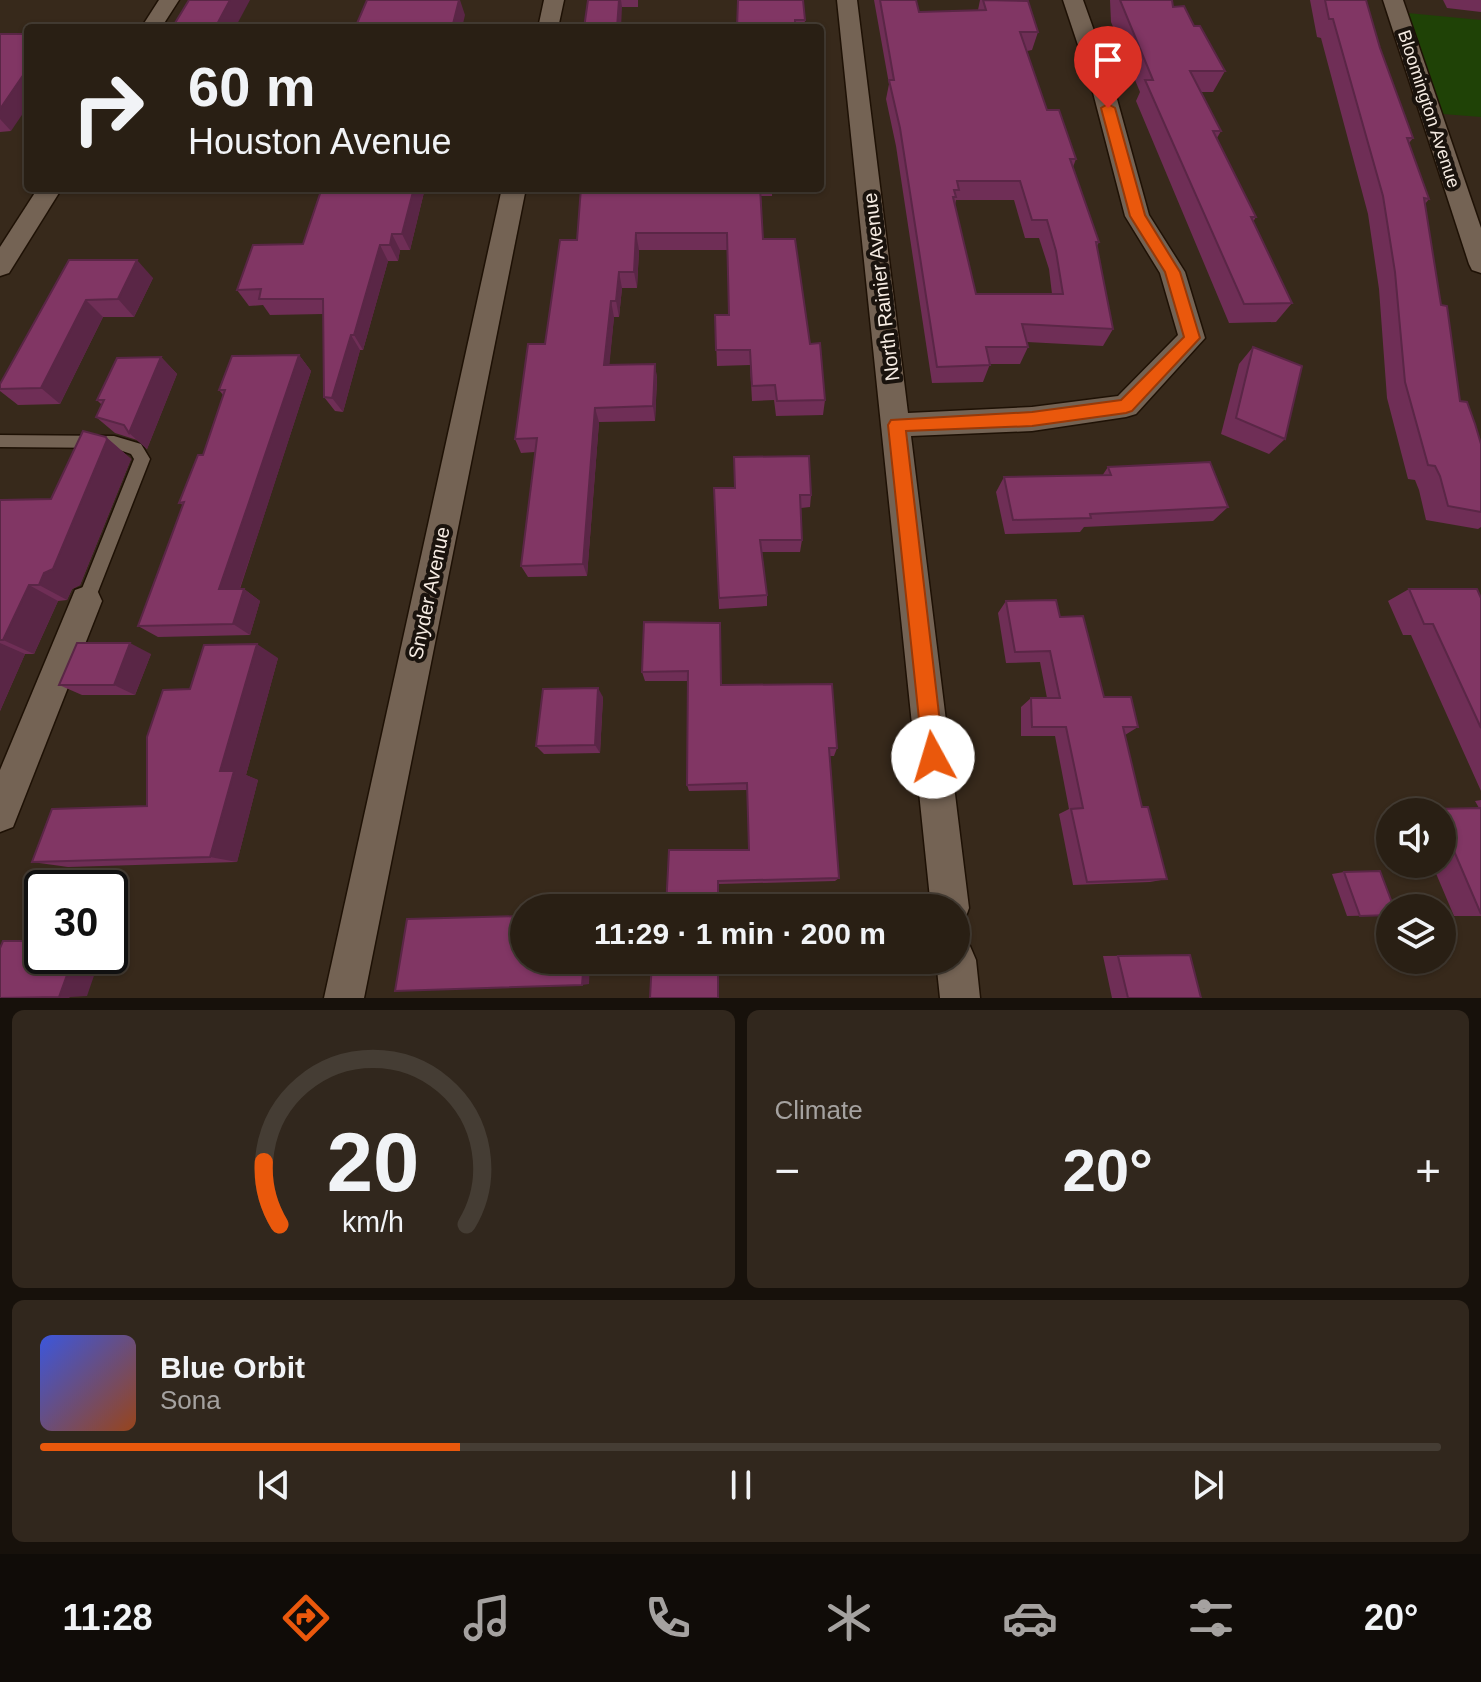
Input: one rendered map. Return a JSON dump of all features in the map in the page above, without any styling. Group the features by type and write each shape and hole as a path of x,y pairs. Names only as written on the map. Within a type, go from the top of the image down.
{"street":[{"path":"154,24 169,0"},
{"path":"549,24 554,0"},
{"name":"North Rainier Avenue","path":"847,0 948,894"},
{"path":"897,425 1032,419 1126,406 1192,338 1172,272 1137,216 1101,81 1073,0"},
{"name":"Bloomington Avenue","path":"1393,0 1481,264"},
{"path":"0,267 47,192"},
{"name":"Snyder Avenue","path":"344,998 513,192"},
{"path":"0,814 86,601"},
{"path":"957,974 960,998"}],"lane":[{"path":"0,441 114,442 136,449 142,459 86,601"}],"green space":[{"path":"1397,12 1481,20 1481,117 1430,113"}],"building":[{"path":"189,0 230,0 217,24 174,24"},
{"path":"367,0 459,0 453,24 357,24"},
{"path":"588,0 619,0 617,24 585,24"},
{"path":"738,0 803,0 805,20 795,20 795,24 737,24"},
{"path":"880,0 916,0 919,12 986,10 983,0 1028,1 1038,32 1020,32 1047,110 1059,110 1076,159 1070,159 1099,242 1096,242 1113,329 1022,324 1028,347 986,347 990,365 937,367 900,128 889,80 894,80","holes":["957,181 1020,181 1032,220 1047,220 1063,294 976,294 953,197 956,197 954,190 959,190"]},
{"path":"1120,0 1172,0 1173,7 1184,6 1194,26 1200,26 1225,71 1190,71 1221,131 1213,131 1256,217 1251,217 1292,303 1244,304 1145,80 1153,80"},
{"path":"1325,0 1366,0 1413,138 1407,138 1429,199 1424,198 1441,305 1447,306 1460,401 1467,402 1481,444 1481,512 1448,506 1440,476 1435,466 1428,465 1405,382 1395,272 1383,196"},
{"path":"0,34 24,34 24,74 0,109"},
{"path":"321,192 413,192 402,234 392,234 390,245 380,245 332,398 324,397 323,299 259,299 261,289 237,290 253,245 303,244"},
{"path":"581,192 760,192 763,239 795,239 810,344 820,343 825,400 777,401 775,385 752,386 750,350 716,350 715,315 729,315 727,233 636,233 634,272 619,272 616,301 611,301 604,365 655,364 653,406 595,408 583,564 521,566 537,438 515,439 528,344 545,344 560,240 577,240"},
{"path":"69,260 137,260 118,299 86,300 41,388 0,389 0,384"},
{"path":"1253,347 1302,366 1285,439 1236,418"},
{"path":"299,355 219,589 244,589 233,624 138,626 184,502 179,503 198,455 203,455 225,390 219,390 232,356"},
{"path":"161,357 129,433 124,425 96,417 104,400 97,400 117,358"},
{"path":"83,431 106,437 107,440 53,569 44,573 39,585 29,585 3,640 0,640 0,500 51,499"},
{"path":"809,456 811,495 800,495 802,540 760,540 767,595 719,598 714,488 735,488 734,457"},
{"path":"1210,462 1228,507 1090,514 1091,518 1013,520 1004,477 1111,475 1108,467"},
{"path":"1409,589 1477,589 1481,598 1481,728 1433,624 1424,624"},
{"path":"1056,600 1060,617 1083,616 1104,697 1131,697 1138,727 1123,727 1142,807 1148,807 1167,879 1087,882 1071,809 1083,808 1066,727 1032,727 1031,698 1060,698 1050,651 1015,652 1006,601"},
{"path":"644,622 720,623 721,685 832,684 837,748 829,748 839,878 718,881 718,894 667,894 669,850 749,850 747,783 687,785 688,671 642,672"},
{"path":"77,643 130,643 114,685 59,685"},
{"path":"257,644 220,771 234,771 210,857 32,862 52,809 147,806 147,737 163,690 190,689 204,645"},
{"path":"598,688 595,745 536,746 543,689"},
{"path":"1481,808 1481,914 1456,856 1456,809"},
{"path":"1376,871 1376,878 1383,878 1389,894 1376,894 1376,915 1360,916 1344,872"},
{"path":"510,916 510,974 583,974 582,985 395,991 407,919"},
{"path":"3,941 24,941 24,974 67,974 59,997 0,998 0,948"},
{"path":"1190,955 1201,998 1128,998 1118,956"},
{"path":"651,974 718,974 718,998 650,998"}],"route":[{"path":"933,757 897,425 1032,419 1126,406 1192,338 1172,272 1137,216 1108,108"}]}
